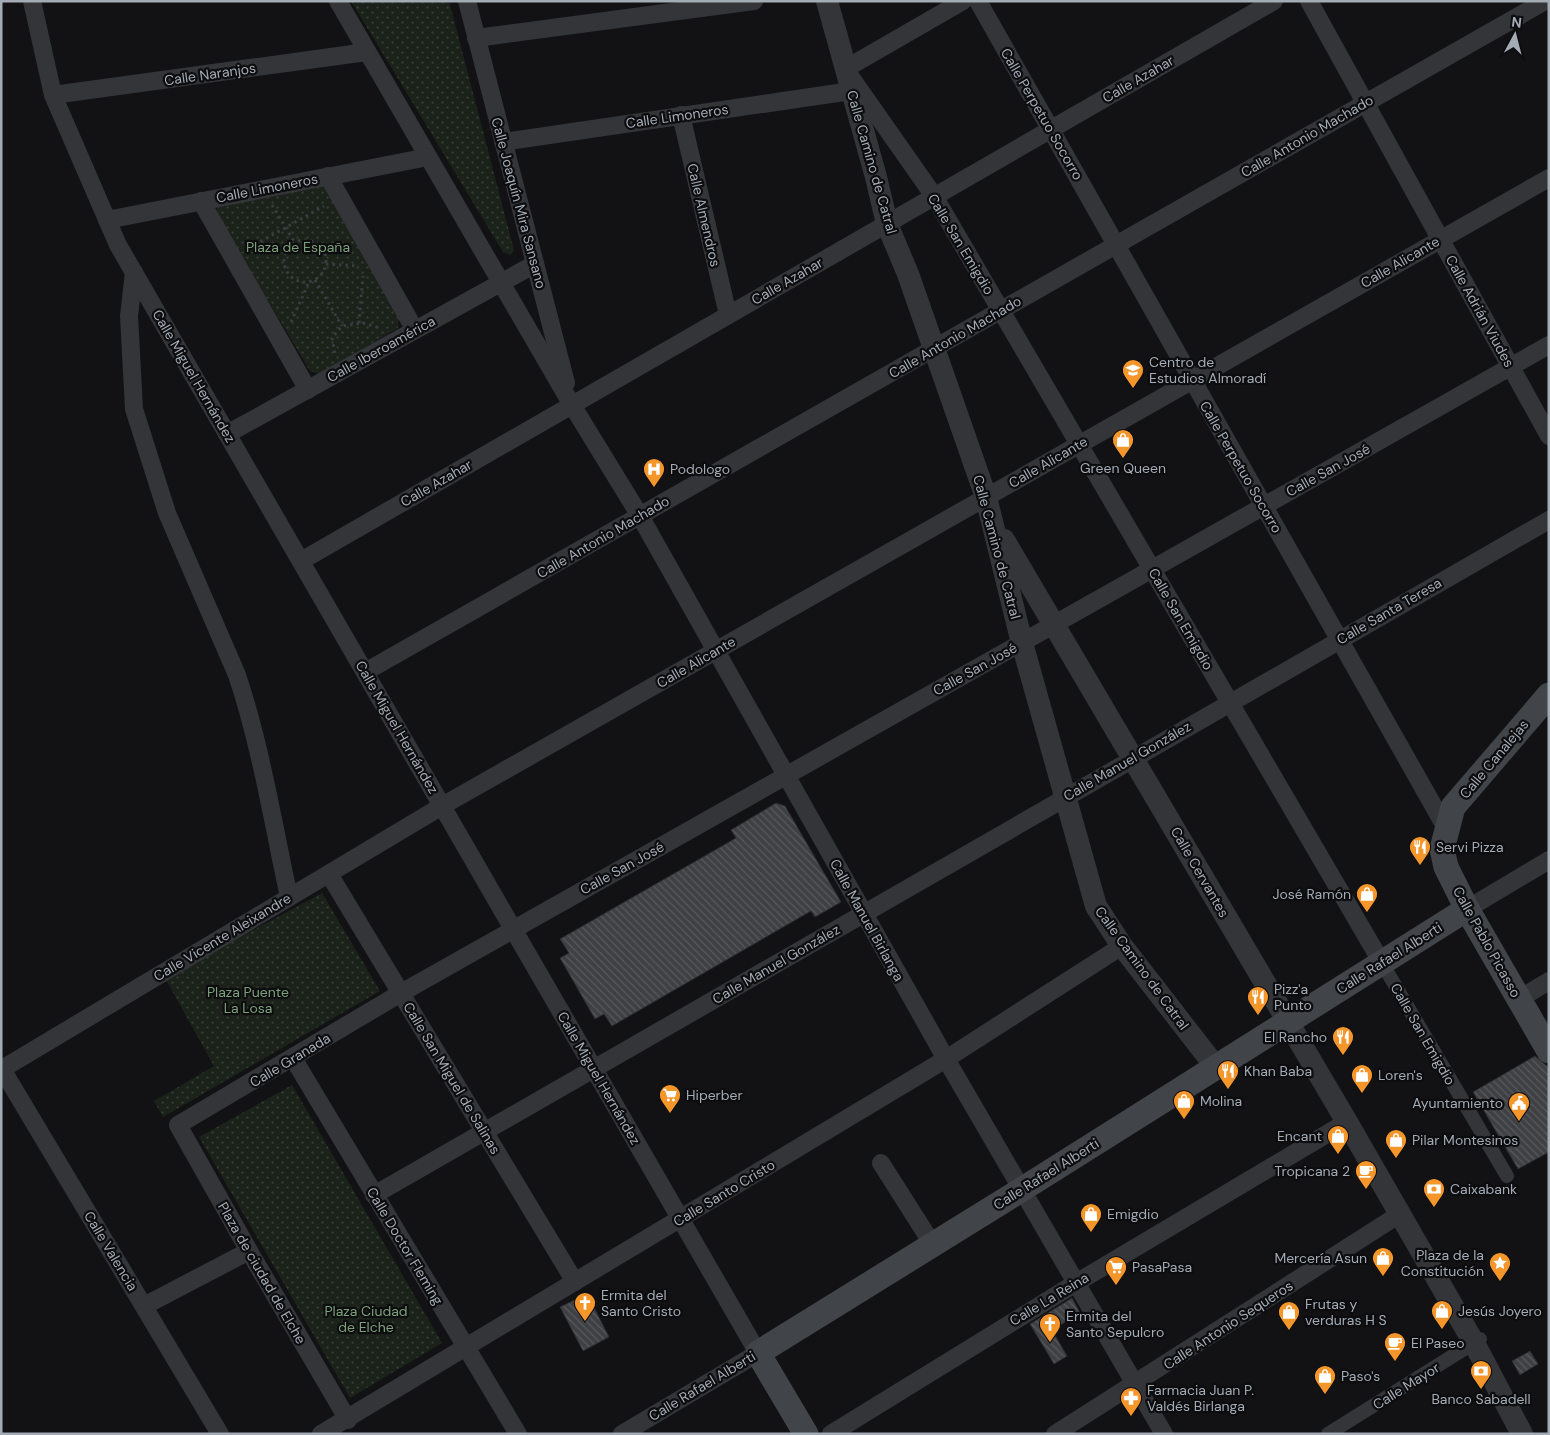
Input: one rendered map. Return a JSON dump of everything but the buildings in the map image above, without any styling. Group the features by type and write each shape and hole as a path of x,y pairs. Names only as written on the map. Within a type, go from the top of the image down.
{"main road":[{"name":"Calle Canalejas","path":"1446,828 1453,807 1549,695"},
{"name":"Calle Pablo Picasso","path":"1446,828 1442,849 1446,867 1467,908 1549,1052"},
{"name":"Calle Rafael Alberti","path":"758,1352 1021,1190 1467,908"},
{"name":"Calle Miguel Hernández","path":"758,1352 806,1434"}],"street":[{"name":"Calle Miguel Hernández","path":"32,1 53,95 107,220 134,272 758,1352"},
{"name":"Calle Manuel Birlanga","path":"338,1 572,405 640,516 946,1059 1164,1434"},
{"name":"Calle Joaquín Mira Sansano","path":"467,1 572,405"},
{"path":"476,38 754,1"},
{"name":"Calle Camino de Catral","path":"826,1 876,177 887,224 908,274 988,507 1022,643 1064,798 1096,906 1122,946 1215,1066"},
{"path":"845,69 963,1"},
{"name":"Calle Perpetuo Socorro","path":"978,1 1446,828"},
{"name":"Calle Azahar","path":"301,561 1274,1"},
{"name":"Calle Adrián Viudes","path":"1309,1 1549,436"},
{"name":"Calle Antonio Machado","path":"365,672 1545,1"},
{"name":"Calle Naranjos","path":"53,95 367,52"},
{"name":"Calle San Emigdio","path":"845,69 934,196 1507,1176"},
{"name":"Calle Limoneros","path":"503,142 851,91"},
{"name":"Calle Almendros","path":"681,115 728,315"},
{"name":"Calle Limoneros","path":"107,220 428,157"},
{"path":"328,176 415,330"},
{"name":"Calle Alicante","path":"442,806 716,651 988,507 1079,445 1549,178"},
{"path":"201,201 308,390"},
{"name":"Calle Iberoamérica","path":"228,434 535,264"},
{"path":"134,272 129,316 134,409 167,513 237,675 244,697 265,780 289,897"},
{"name":"Calle San José","path":"401,993 1549,345"},
{"name":"Calle Cervantes","path":"988,507 1054,625 1288,1021 1403,1221"},
{"name":"Calle Santa Teresa","path":"1230,702 1549,520"},
{"name":"Calle Manuel González","path":"374,1195 1230,702"},
{"name":"Calle Vicente Aleixandre","path":"2,1069 442,806"},
{"path":"1467,908 1549,860"},
{"name":"Calle San Miguel de Salinas","path":"329,874 576,1282"},
{"name":"Calle Santo Cristo","path":"321,1434 348,1420 946,1059 1122,946"},
{"path":"1519,999 1549,981"},
{"name":"Calle Granada","path":"178,1125 401,993"},
{"name":"Calle Doctor Fleming","path":"293,1058 518,1434"},
{"name":"Calle Valencia","path":"2,1069 220,1434"},
{"name":"Calle La Reina","path":"831,1434 1076,1283 1347,1122"},
{"name":"Plaza de ciudad de Elche","path":"178,1125 248,1251 348,1420"},
{"path":"881,1163 933,1245"},
{"path":"1403,1221 1479,1340 1522,1434"},
{"name":"Calle Antonio Sequeros","path":"1055,1434 1403,1221"},
{"path":"144,1306 248,1251"},
{"name":"Calle Mayor","path":"1328,1434 1479,1340"},
{"name":"Calle Rafael Alberti","path":"622,1434 758,1352"}],"path":[{"path":"262,189 295,243"},
{"path":"233,256 340,196"},
{"path":"303,241 314,243 322,250 326,264 324,272 315,280 308,282 294,279 289,275 285,265 286,253 295,243 303,241"},
{"path":"326,264 364,267 359,323"},
{"path":"315,280 342,326"},
{"path":"282,343 308,282"},
{"path":"343,370 332,338 342,326 359,323 378,327 397,340"}],"green space":[{"path":"351,1 449,1 514,250 510,255 503,252"},
{"name":"Plaza de España","path":"316,185 327,188 399,318 398,328 320,374 310,371 216,213 219,203"},
{"name":"Plaza Puente La Losa","path":"322,893 380,991 163,1117 154,1101 214,1066 165,978"},
{"name":"Plaza Ciudad de Elche","path":"292,1085 442,1343 350,1398 199,1137"}],"place":[{"name":"Centro de Estudios Almoradí","path":"1133,389"},
{"name":"Green Queen","path":"1123,459"},
{"name":"Podologo","path":"654,488"},
{"name":"Servi Pizza","path":"1420,866"},
{"name":"José Ramón","path":"1367,913"},
{"name":"Pizz'a Punto","path":"1258,1016"},
{"name":"El Rancho","path":"1343,1056"},
{"name":"Khan Baba","path":"1228,1090"},
{"name":"Loren's","path":"1362,1094"},
{"name":"Hiperber","path":"670,1114"},
{"name":"Molina","path":"1184,1120"},
{"name":"Ayuntamiento","path":"1519,1122"},
{"name":"Encant","path":"1338,1155"},
{"name":"Pilar Montesinos","path":"1396,1159"},
{"name":"Tropicana 2","path":"1366,1190"},
{"name":"Caixabank","path":"1434,1208"},
{"name":"Emigdio","path":"1091,1233"},
{"name":"Mercería Asun","path":"1383,1277"},
{"name":"Plaza de la Constitución","path":"1500,1282"},
{"name":"PasaPasa","path":"1116,1286"},
{"name":"Ermita del Santo Cristo","path":"585,1322"},
{"name":"Jesús Joyero","path":"1442,1330"},
{"name":"Frutas y verduras H S","path":"1289,1331"},
{"name":"Ermita del Santo Sepulcro","path":"1050,1343"},
{"name":"El Paseo","path":"1395,1362"},
{"name":"Banco Sabadell","path":"1481,1390"},
{"name":"Paso's","path":"1325,1395"},
{"name":"Farmacia Juan P. Valdés Birlanga","path":"1131,1417"}]}
